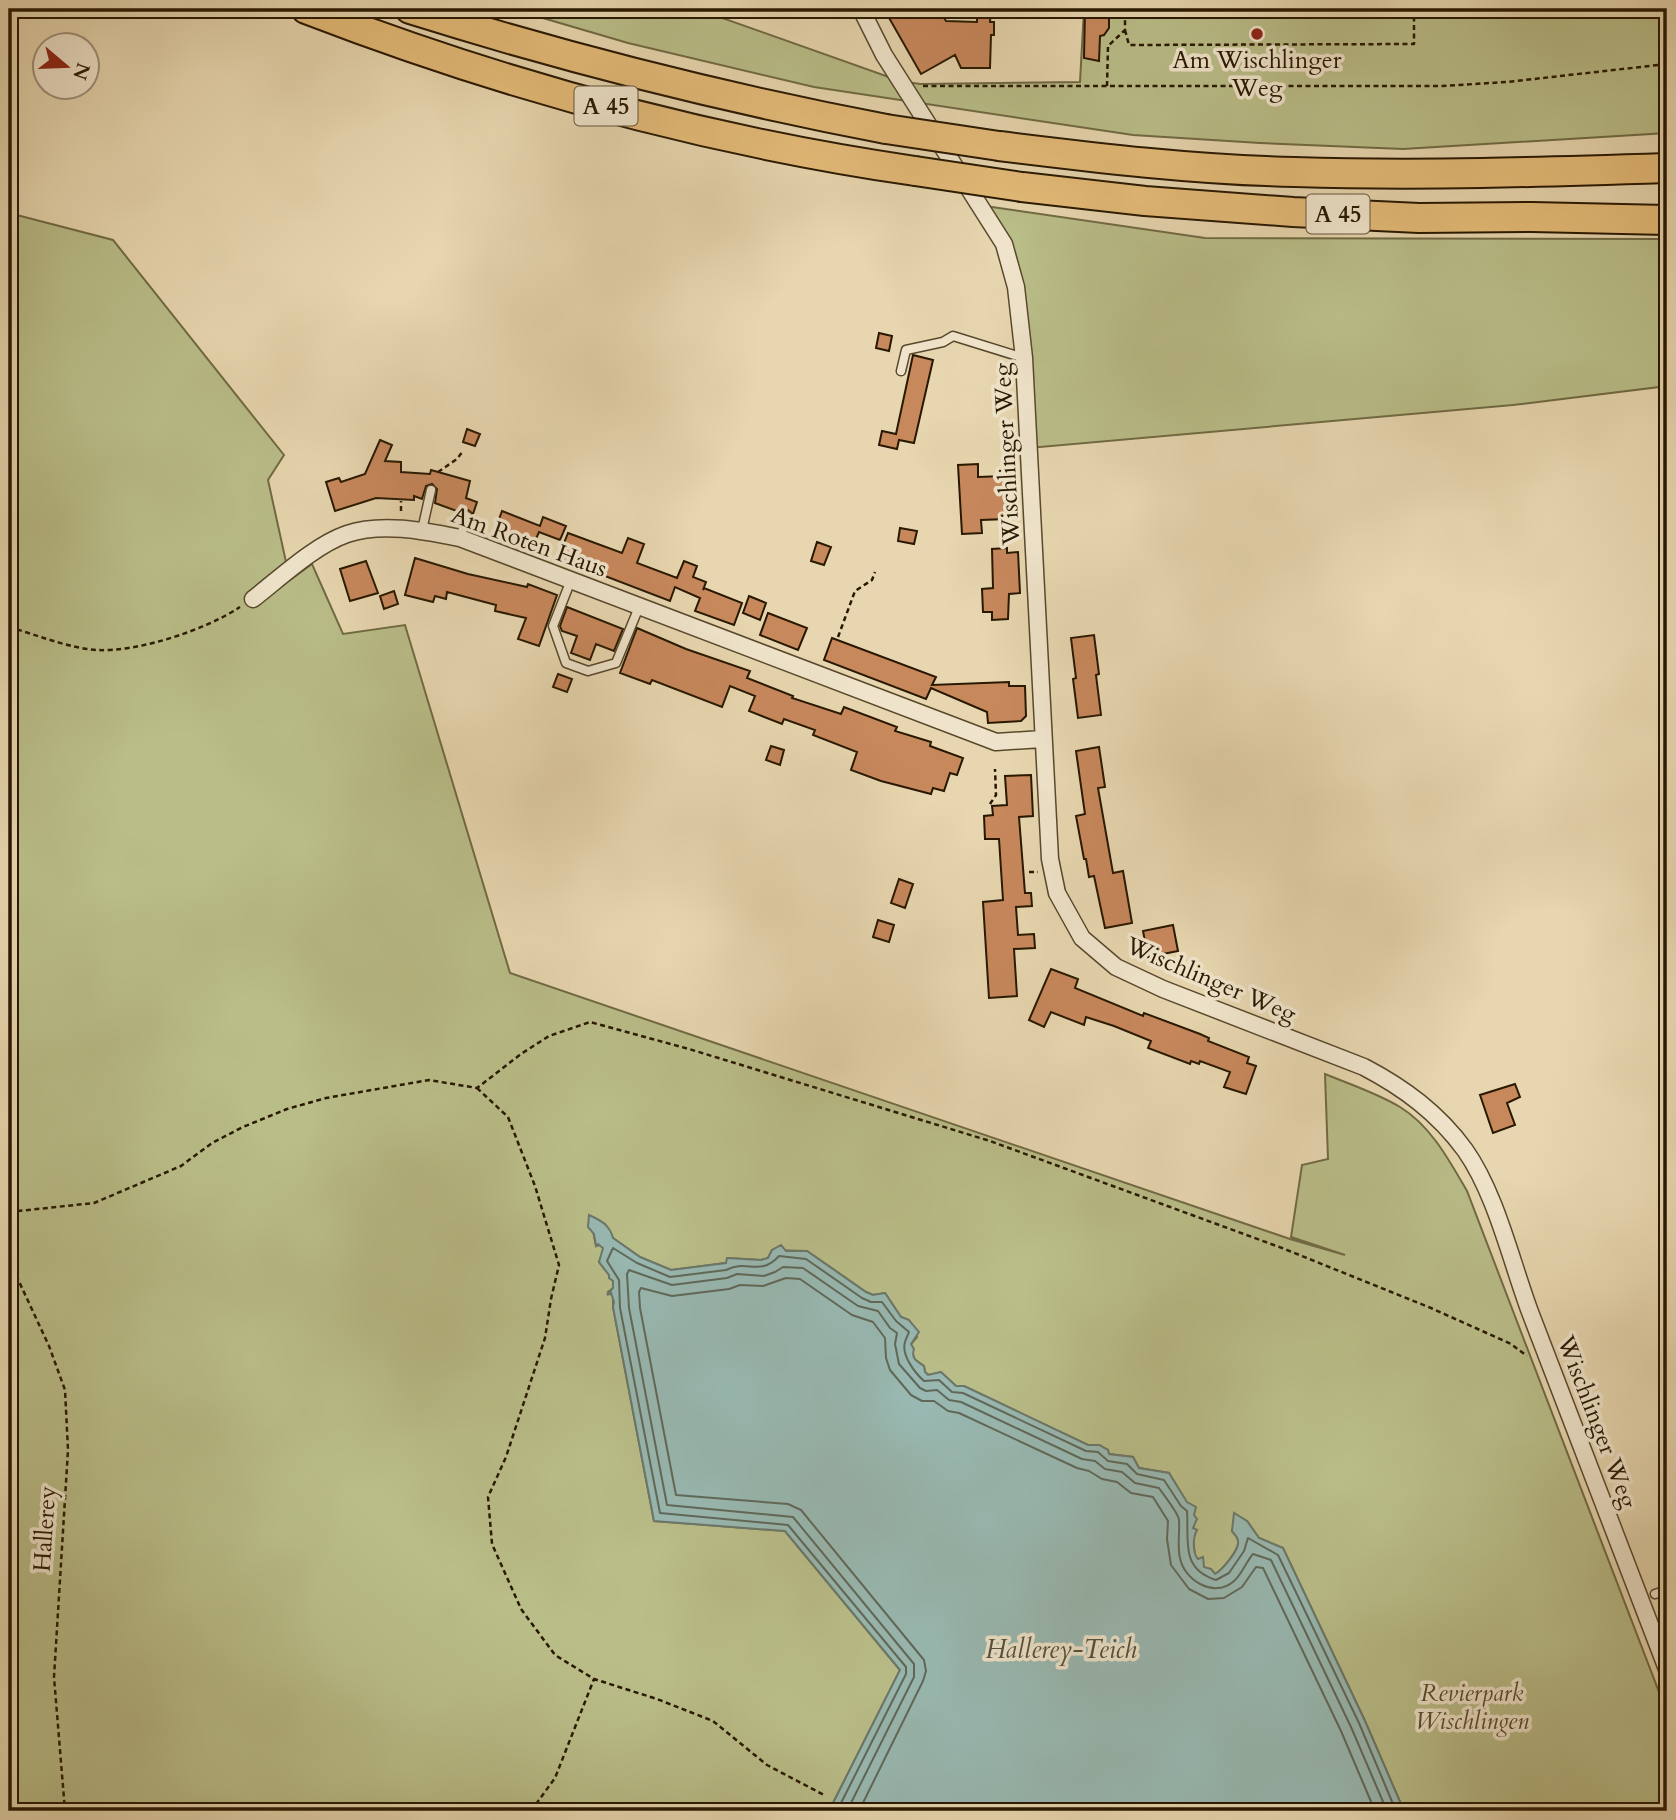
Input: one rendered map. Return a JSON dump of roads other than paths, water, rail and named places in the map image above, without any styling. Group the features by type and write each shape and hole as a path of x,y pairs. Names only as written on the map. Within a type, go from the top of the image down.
{"highway":[{"name":"A 45","path":"306,9 417,49 640,115 857,163 1022,187 1145,201 1419,218 1532,217 1667,205"},
{"name":"A 45","path":"410,9 510,40 709,93 886,129 999,146 1150,164 1294,172 1508,174 1667,168"},
{"path":"1615,170 1667,159"},
{"path":"1532,217 1667,220"}],"street":[{"name":"Wischlinger Weg","path":"861,9 903,86 1003,244 1016,287 1024,358 1050,859 1057,893 1082,938 1116,967 1163,989 1364,1067 1425,1105 1465,1151 1482,1179 1667,1669"},
{"name":"Am Roten Haus","path":"253,599 324,546 348,534 371,530 422,530 460,538 996,742 1042,739"}],"lane":[{"path":"901,371 906,351 953,337 1024,358"},
{"path":"422,530 431,490"},
{"path":"460,538 467,516"},
{"path":"570,580 553,626 566,663 588,671 616,663 639,607"},
{"path":"1655,1594 1667,1590"}],"water":[{"name":"Hallerey-Teich","path":"589,1215 604,1224 613,1238 640,1257 671,1270 726,1263 727,1258 761,1260 768,1258 772,1250 781,1245 786,1251 807,1251 866,1292 873,1295 885,1293 901,1317 909,1320 919,1332 911,1344 913,1355 924,1366 928,1375 941,1372 956,1386 964,1386 1088,1445 1099,1445 1108,1450 1109,1454 1133,1457 1139,1468 1169,1473 1187,1502 1196,1507 1194,1515 1197,1519 1193,1528 1197,1530 1195,1552 1198,1559 1203,1557 1204,1567 1215,1574 1230,1559 1238,1545 1232,1531 1234,1513 1247,1521 1259,1538 1283,1548 1365,1721 1404,1811 829,1811 900,1670 785,1531 654,1521 614,1302 611,1293 607,1295 613,1288 613,1281 599,1262 603,1248 598,1244 596,1246 594,1234 588,1227"}],"place":[{"name":"Am Wischlinger Weg","path":"1257,34"}],"park label":[{"name":"Revierpark Wischlingen","path":"1472,1707"}]}
